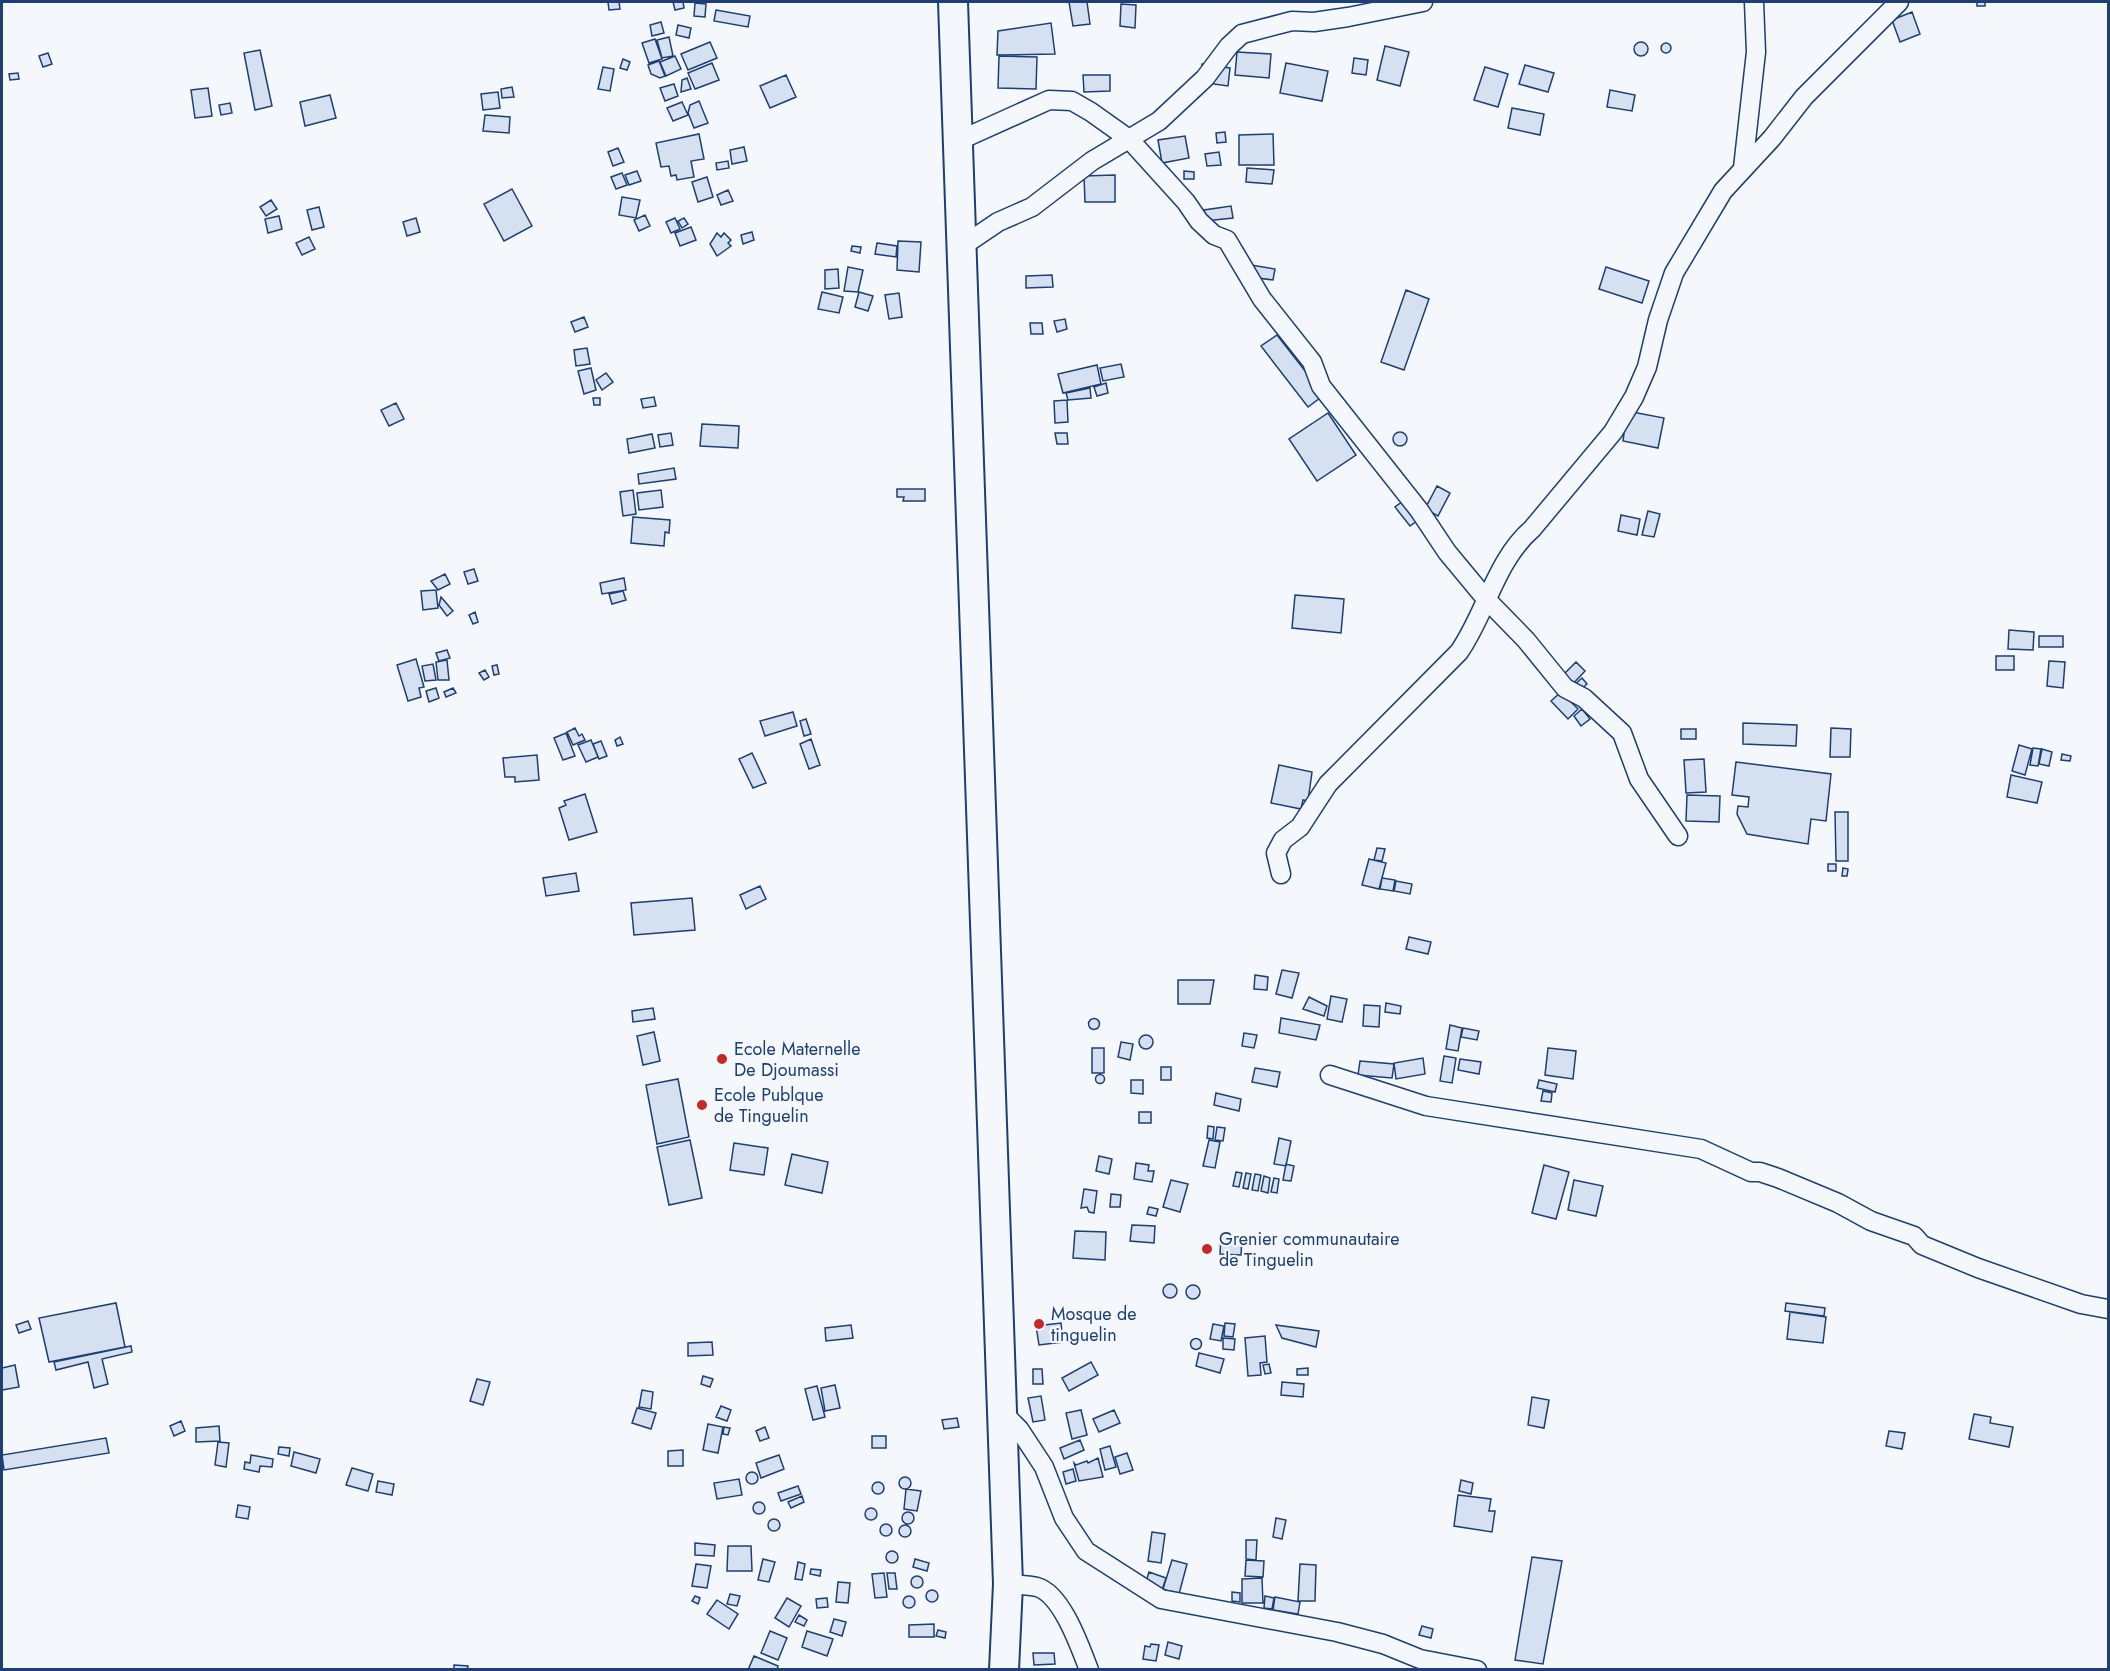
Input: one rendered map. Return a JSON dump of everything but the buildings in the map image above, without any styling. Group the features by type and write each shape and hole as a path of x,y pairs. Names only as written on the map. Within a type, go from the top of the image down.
{"main road":[{"path":"953,2 1008,1584 1004,1670"}],"street":[{"path":"961,247 998,222 1032,207 1092,161 1159,121 1205,78 1229,46 1242,34 1292,21 1348,17 1423,2"},
{"path":"1743,168 1756,52 1755,2"},
{"path":"1281,874 1276,853 1284,840 1300,827 1328,784 1459,652 1475,628 1486,599 1516,542 1532,529 1613,432 1634,397 1647,367 1658,320 1674,273 1723,190 1772,138 1803,97 1899,2"},
{"path":"958,141 1049,100 1072,101 1129,139 1186,202 1199,221 1214,235 1227,240 1262,299 1312,362 1321,386 1413,503 1447,552 1486,599 1526,640 1565,688 1584,698 1622,732 1639,779 1678,836"},
{"path":"1330,1075 1426,1106 1701,1149 1751,1172 1760,1172 1778,1178 1838,1203 1871,1221 1914,1236 1922,1245 1978,1268 2081,1304 2109,1309"},
{"path":"1001,1411 1018,1429 1044,1467 1064,1518 1086,1551 1161,1599 1337,1632 1420,1659 1477,1670"},
{"path":"1008,1584 1038,1587 1057,1601 1066,1622 1078,1637 1089,1670"}],"place":[{"name":"Ecole Maternelle De Djoumassi","path":"722,1059"},
{"name":"Ecole Publque de Tinguelin","path":"702,1105"},
{"name":"Grenier communautaire de Tinguelin","path":"1207,1249"},
{"name":"Mosque de tinguelin","path":"1039,1324"}]}
